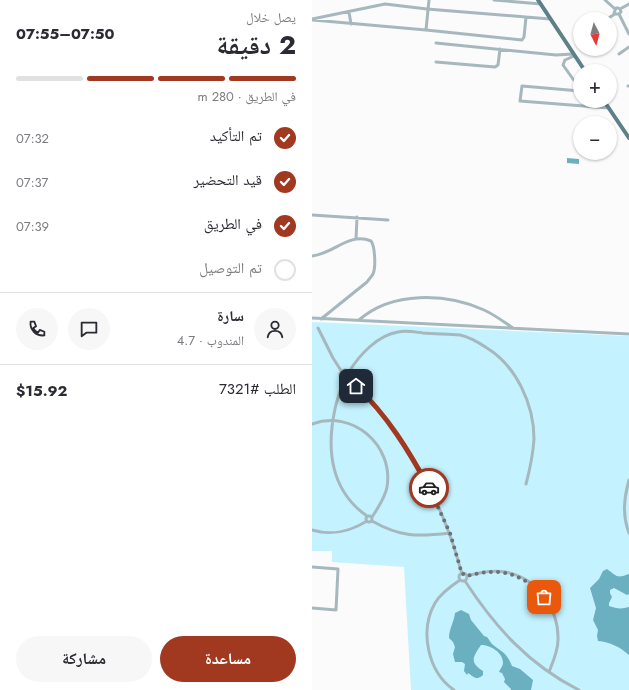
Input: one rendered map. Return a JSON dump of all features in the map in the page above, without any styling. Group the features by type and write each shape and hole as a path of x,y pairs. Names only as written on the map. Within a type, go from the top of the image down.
{"main road":[{"path":"540,2 573,53"},
{"path":"609,108 629,138"}],"street":[{"path":"426,30 429,0"},
{"path":"494,0 540,2"},
{"path":"605,0 616,12"},
{"path":"312,20 386,4 427,9 550,18"},
{"path":"629,4 620,10 621,13 617,14 629,33"},
{"path":"615,9 617,8 620,10"},
{"path":"348,12 351,24"},
{"path":"312,20 522,40 524,37 526,17"},
{"path":"436,43 556,55 573,55"},
{"path":"619,54 629,48"},
{"path":"436,62 495,67 498,64 500,49"},
{"path":"573,56 565,60 563,65 573,79"},
{"path":"573,90 522,86 520,101 573,105"},
{"path":"312,215 388,220"},
{"path":"356,239 357,217"},
{"path":"312,256 325,253 344,243 356,239 366,239 371,241 373,244 373,274 367,282 321,318"},
{"path":"359,320 369,312 379,307 401,301 438,298 463,303 484,310 513,328"},
{"path":"312,318 629,334"},
{"path":"318,328 342,372 340,377 343,380 332,421 331,452 338,481 348,498 358,510 367,516 370,516 384,528 402,534 420,536 450,533"},
{"path":"454,690 445,682 434,668 429,654 428,631 432,611 436,603 445,592 460,580 460,576 462,574 450,533 425,480 393,428 349,379 349,372 354,364 368,349 384,337 393,333 404,331 460,335 476,340 496,354 513,372 526,400 531,415 534,438 526,484"},
{"path":"342,372 346,370 349,372"},
{"path":"343,380 349,379"},
{"path":"312,424 332,421 350,424 362,430 372,438 382,453 387,469 387,487 381,504 372,519 355,528 343,532 327,533 312,530"},
{"path":"629,480 624,502 625,518 629,533"},
{"path":"367,516 367,521"},
{"path":"312,567 338,569 336,610 312,608"},
{"path":"462,574 467,576 486,572 508,573 530,583 544,597 554,614 558,632 555,655 549,672"},
{"path":"465,581 467,576"},
{"path":"460,580 465,581 490,617 525,653 563,682 579,690"}],"shaded area":[{"path":"567,158 579,160 579,164 567,163"},
{"path":"312,322 629,336 629,690 411,690 404,567 332,562 332,551 312,551"},
{"path":"607,569 617,576 629,574 629,594 627,595 614,588 610,590 612,597 609,606 615,608 629,607 629,655 615,645 598,641 598,630 593,620 596,608 590,588 599,579 603,571"},
{"path":"461,610 469,614 471,620 484,636 487,637 492,644 506,655 512,666 520,669 533,680 531,690 511,690 504,682 505,679 502,673 499,672 503,665 501,656 498,652 488,646 481,645 474,656 474,662 483,671 483,675 479,678 475,678 468,673 467,675 464,671 465,664 462,662 455,662 453,654 455,647 449,638 449,635 455,613"}],"way so far":[{"path":"429,488 450,533 462,574 467,576 486,572 508,573 530,583 544,597"}],"route":[{"path":"356,386 393,428 429,488"}]}
